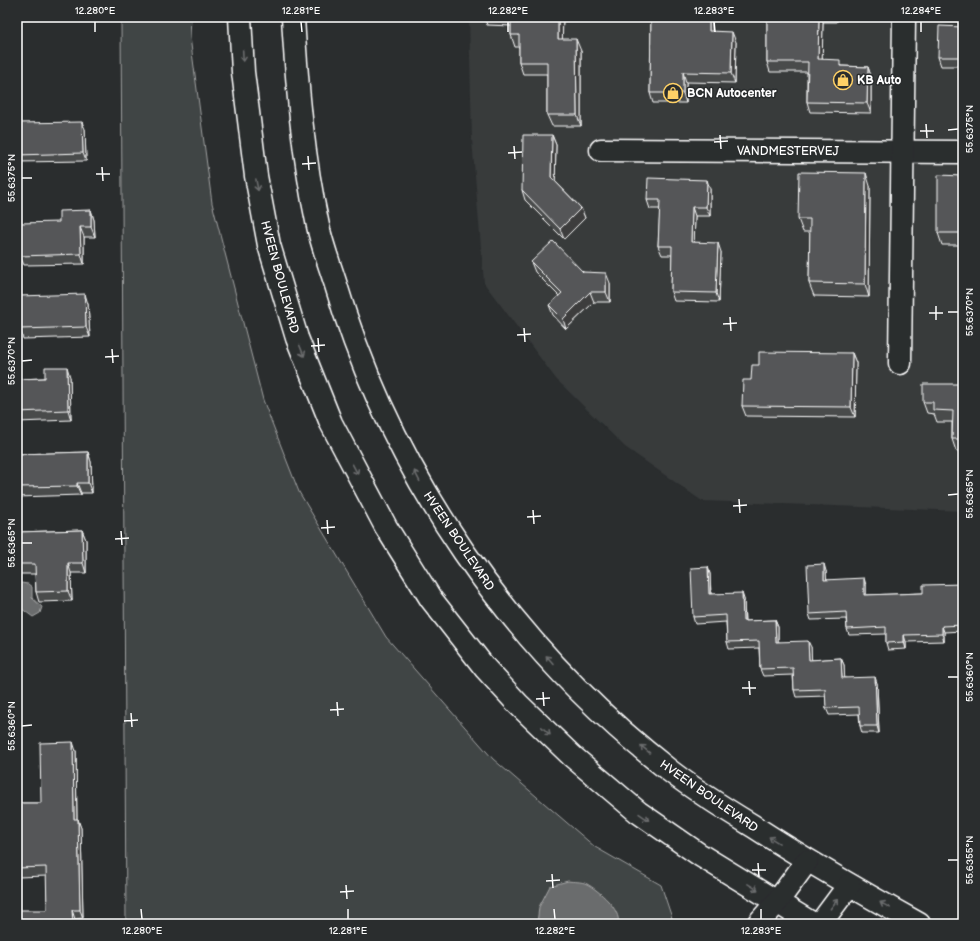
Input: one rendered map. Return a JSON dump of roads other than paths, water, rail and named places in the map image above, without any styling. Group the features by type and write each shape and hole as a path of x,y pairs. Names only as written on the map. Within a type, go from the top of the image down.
{"street":[{"name":"HVEEN BOULEVARD","path":"240,17 243,72 256,176 269,245 297,338 331,423 386,527 431,599 486,668 518,704 572,756 638,812 700,856 812,924"},
{"name":"HVEEN BOULEVARD","path":"293,17 296,69 307,167 319,229 347,323 379,402 428,497 472,565 521,628 558,670 608,718 671,772 807,861 919,924"},
{"path":"900,363 904,17"},
{"name":"VANDMESTERVEJ","path":"601,150 963,152"},
{"path":"758,924 777,902 807,861"},
{"path":"820,924 849,885"}],"place":[{"name":"KB Auto","path":"843,80"},
{"name":"BCN Autocenter","path":"673,93"}]}
